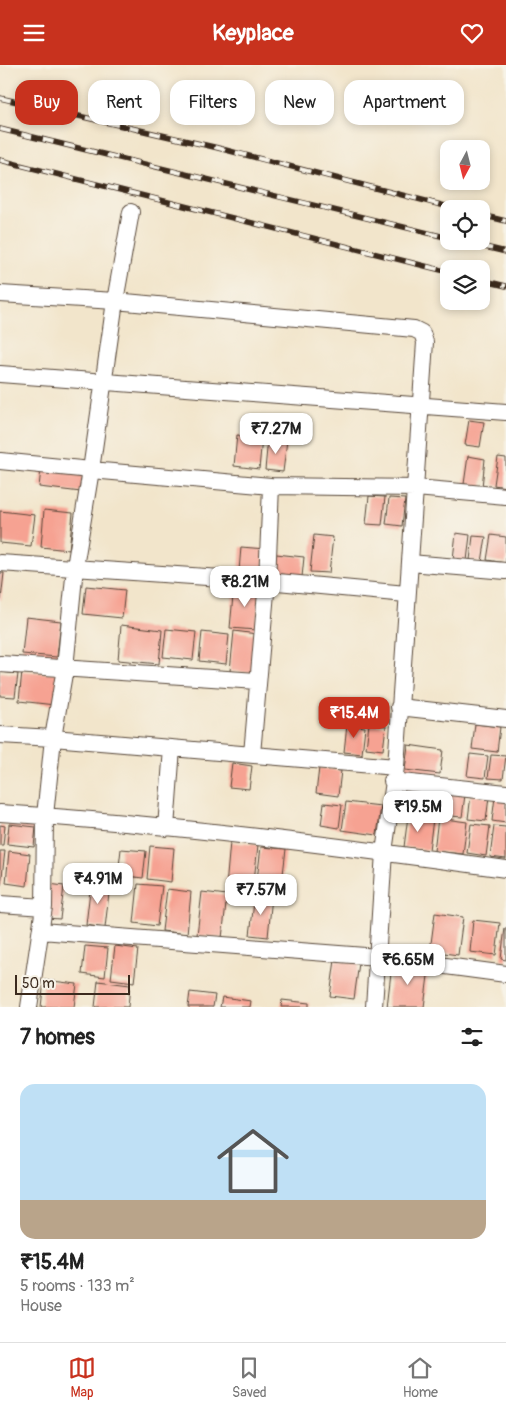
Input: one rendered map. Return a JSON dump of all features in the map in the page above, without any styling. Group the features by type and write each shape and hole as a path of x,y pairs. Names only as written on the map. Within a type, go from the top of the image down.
{"street":[{"path":"29,1007 44,907 45,816 53,738 65,668 75,567 115,301 131,212"},
{"path":"0,294 115,301 414,329 422,333 425,342 416,488 406,594 394,774 384,852 374,1007"},
{"path":"0,374 421,404 506,412"},
{"path":"0,461 271,486 416,488 506,496"},
{"path":"252,754 266,581 271,486"},
{"path":"0,563 266,581 406,594"},
{"path":"410,563 506,571"},
{"path":"0,665 257,681"},
{"path":"399,707 506,719"},
{"path":"0,735 252,754 394,774 506,793"},
{"path":"166,828 172,748"},
{"path":"0,813 166,828 384,852 506,869"},
{"path":"0,904 44,907"},
{"path":"41,931 378,957 506,974"}],"building":[{"path":"469,420 484,422 480,447 465,445"},
{"path":"237,435 262,438 259,469 234,466"},
{"path":"268,438 287,440 283,472 265,470"},
{"path":"468,456 485,459 482,487 464,484"},
{"path":"498,457 506,458 506,487 494,485"},
{"path":"41,469 83,474 81,492 39,487"},
{"path":"369,496 385,497 382,525 366,524"},
{"path":"389,498 405,499 402,526 386,524"},
{"path":"44,510 73,513 69,550 41,547"},
{"path":"0,511 35,515 31,546 0,543"},
{"path":"456,533 470,535 467,561 453,559"},
{"path":"314,535 333,537 329,573 310,572"},
{"path":"491,535 506,537 506,563 487,560"},
{"path":"473,536 486,537 482,562 470,560"},
{"path":"241,547 265,549 263,574 239,571"},
{"path":"276,554 304,557 302,577 274,574"},
{"path":"0,573 4,573 1,600 0,600"},
{"path":"234,585 260,588 256,630 230,628"},
{"path":"86,586 125,590 122,618 83,614"},
{"path":"26,617 61,621 57,657 22,654"},
{"path":"121,625 162,630 159,664 118,660"},
{"path":"166,629 196,632 193,660 163,657"},
{"path":"234,631 257,634 253,673 230,671"},
{"path":"202,632 229,635 226,664 199,661"},
{"path":"22,671 59,674 55,705 19,701"},
{"path":"0,672 18,674 15,697 0,696"},
{"path":"369,724 386,726 383,750 366,748"},
{"path":"475,724 500,727 497,752 472,749"},
{"path":"347,725 365,727 362,754 344,752"},
{"path":"408,745 443,750 440,774 405,770"},
{"path":"470,754 488,756 485,778 467,776"},
{"path":"491,755 506,756 503,779 488,778"},
{"path":"232,763 252,766 249,789 229,787"},
{"path":"319,768 341,771 338,796 316,793"},
{"path":"407,788 437,791 434,815 404,811"},
{"path":"443,792 465,795 462,817 440,815"},
{"path":"471,795 489,797 486,821 468,819"},
{"path":"495,797 506,799 506,823 492,821"},
{"path":"346,802 381,806 377,835 342,830"},
{"path":"324,803 342,805 339,828 321,825"},
{"path":"408,816 433,819 429,850 404,847"},
{"path":"438,818 467,822 463,854 434,851"},
{"path":"9,824 36,827 34,847 7,844"},
{"path":"471,824 490,826 486,856 467,853"},
{"path":"0,825 5,826 3,845 0,845"},
{"path":"494,826 506,827 506,859 490,857"},
{"path":"230,842 258,845 253,890 226,887"},
{"path":"150,846 174,848 171,882 147,879"},
{"path":"261,847 286,849 281,891 256,888"},
{"path":"121,849 146,851 143,878 118,875"},
{"path":"0,851 5,851 1,885 0,885"},
{"path":"9,851 30,854 27,886 6,883"},
{"path":"91,882 110,884 105,928 86,925"},
{"path":"49,884 64,886 60,919 46,918"},
{"path":"138,884 162,886 157,926 134,923"},
{"path":"167,889 191,892 187,934 162,931"},
{"path":"202,892 227,895 222,938 197,935"},
{"path":"255,894 272,896 268,937 250,935"},
{"path":"435,913 463,917 458,955 430,951"},
{"path":"473,920 500,923 496,955 470,952"},
{"path":"506,928 506,960 501,959"},
{"path":"85,946 108,948 105,977 82,974"},
{"path":"115,946 138,949 134,982 111,979"},
{"path":"335,960 359,963 354,999 330,996"},
{"path":"392,964 429,968 424,1007 387,1007"},
{"path":"44,980 77,984 74,1007 41,1007"},
{"path":"98,981 130,985 128,1007 95,1007"},
{"path":"190,992 215,995 213,1007 188,1007"},
{"path":"222,997 251,1001 250,1007 220,1007"},
{"path":"282,1000 309,1003 309,1007 281,1007"}],"railway":[{"path":"0,98 214,147 440,205"},
{"path":"0,129 440,236"},
{"path":"0,160 440,270"},
{"path":"490,217 506,221"},
{"path":"490,248 506,252"},
{"path":"490,282 506,286"}]}
